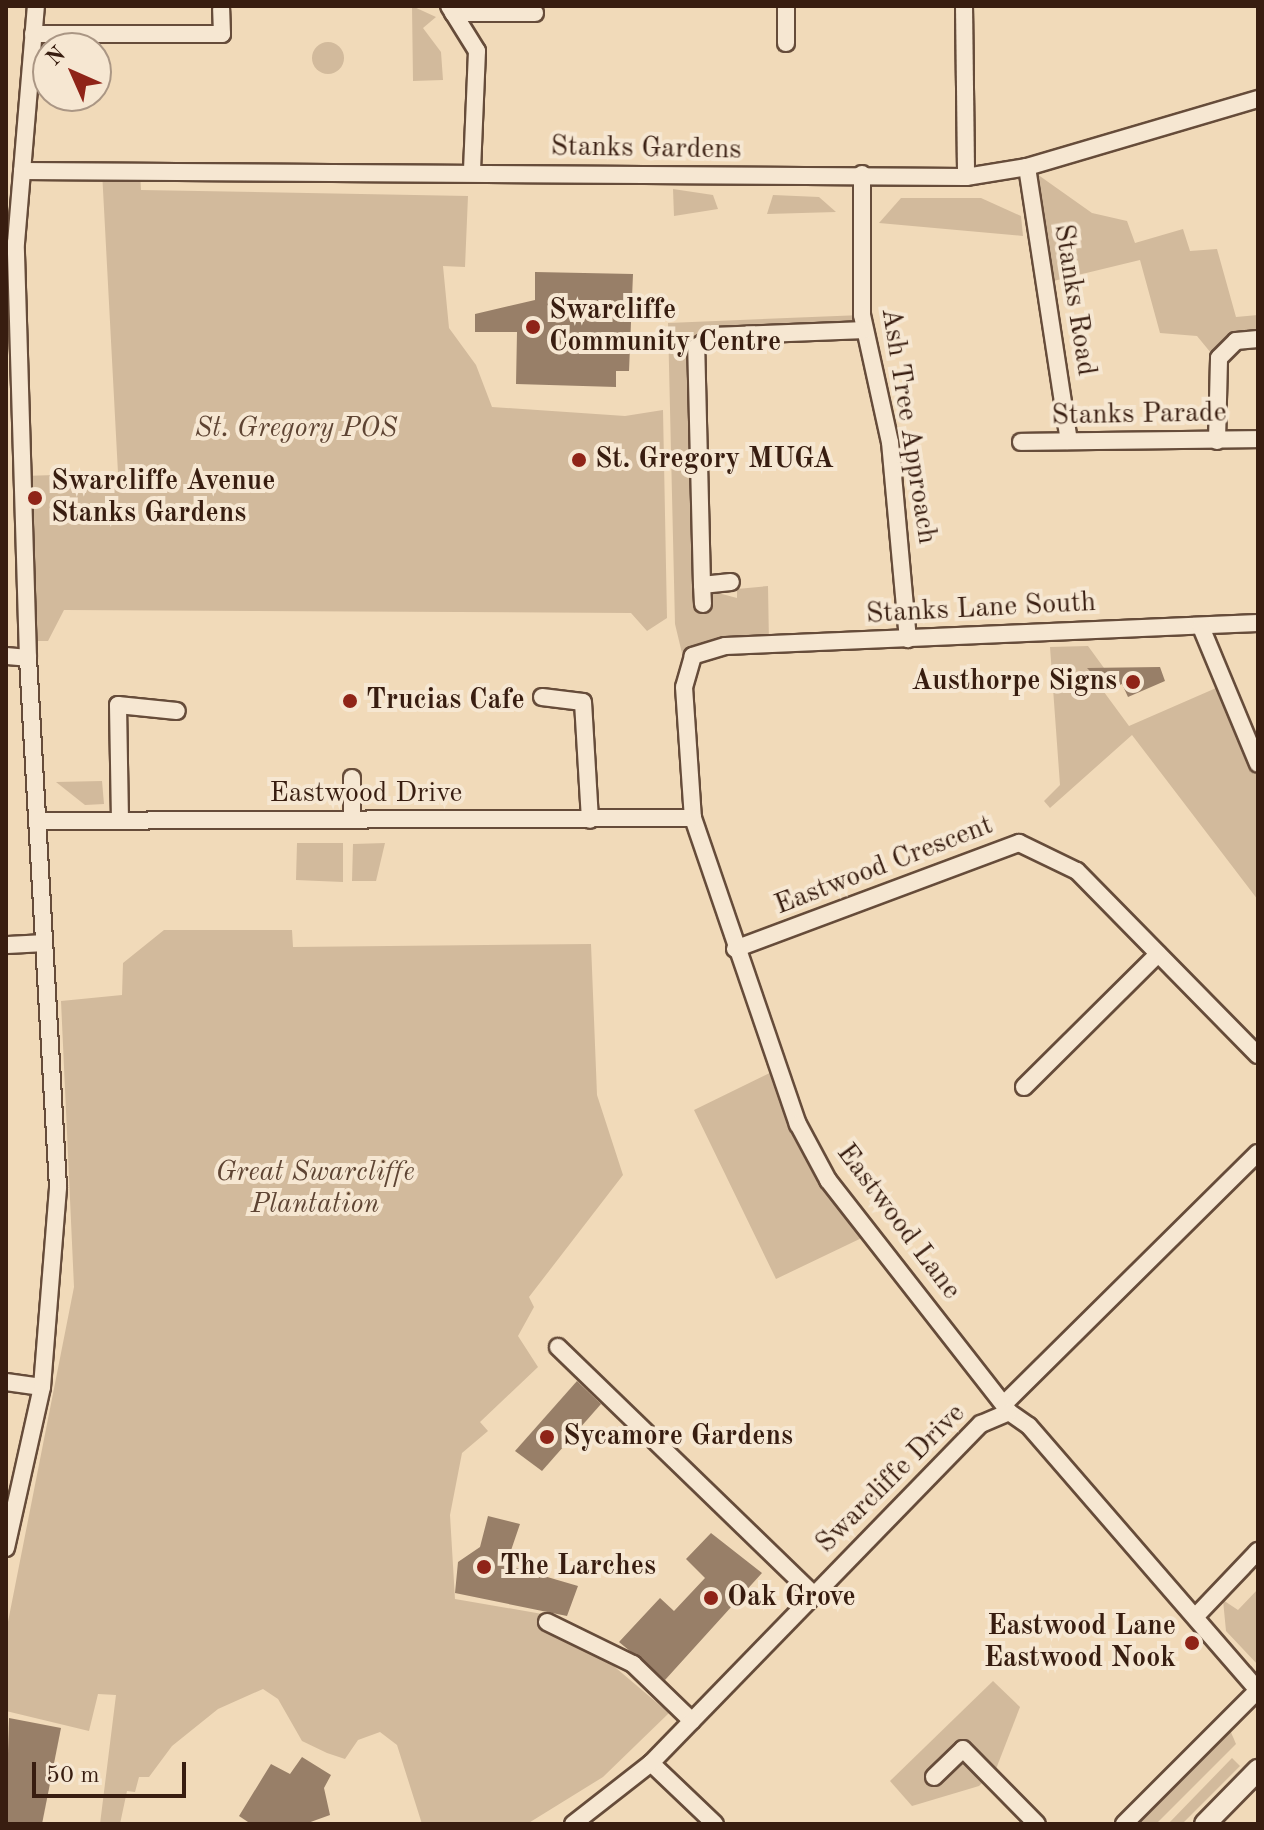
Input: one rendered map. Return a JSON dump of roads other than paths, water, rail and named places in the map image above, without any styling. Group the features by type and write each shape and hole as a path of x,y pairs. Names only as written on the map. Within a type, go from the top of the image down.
{"street":[{"path":"33,32 36,6"},
{"path":"786,6 786,43"},
{"path":"964,6 966,177"},
{"path":"112,34 222,34 221,9"},
{"path":"451,10 535,13"},
{"path":"451,10 477,51 472,171"},
{"path":"6,1548 42,1387 58,1187 42,943 39,821 12,322 11,243 22,171 32,46"},
{"name":"Stanks Gardens","path":"22,171 472,171 966,177 1027,167 1258,99"},
{"name":"Stanks Road","path":"1027,167 1069,441"},
{"name":"Ash Tree Approach","path":"862,174 864,330 892,455 908,639"},
{"path":"703,604 696,347 714,336 864,330"},
{"path":"1217,441 1219,358 1236,341 1258,339"},
{"name":"Stanks Parade","path":"1021,442 1258,439"},
{"path":"702,585 731,582"},
{"name":"Stanks Lane South","path":"706,648 1258,623"},
{"path":"1201,627 1258,764"},
{"name":"Eastwood Lane","path":"706,648 693,656 684,687 693,818 735,949 798,1124 828,1180 1008,1407 1196,1616 1258,1690"},
{"path":"6,656 28,658"},
{"path":"542,697 583,702 590,820"},
{"path":"120,820 118,705 177,711"},
{"path":"352,778 352,820"},
{"name":"Eastwood Drive","path":"39,821 693,818"},
{"name":"Eastwood Crescent","path":"735,949 1019,843 1077,871 1258,1055"},
{"path":"6,945 42,943"},
{"path":"1024,1087 1158,954"},
{"name":"Swarcliffe Drive","path":"573,1824 651,1763 981,1424 1008,1407 1258,1153"},
{"path":"558,1347 813,1594"},
{"path":"6,1382 42,1387"},
{"path":"1196,1616 1258,1551"},
{"path":"547,1622 633,1664 692,1721"},
{"path":"1124,1824 1258,1690"},
{"path":"934,1777 963,1749 1037,1824"},
{"path":"651,1763 715,1824"},
{"path":"1205,1824 1258,1770"}],"place":[{"name":"Swarcliffe Community Centre","path":"533,327"},
{"name":"St. Gregory MUGA","path":"579,460"},
{"name":"Swarcliffe Avenue Stanks Gardens","path":"35,498"},
{"name":"Austhorpe Signs","path":"1133,682"},
{"name":"Trucias Cafe","path":"350,701"},
{"name":"Sycamore Gardens","path":"547,1437"},
{"name":"The Larches","path":"484,1567"},
{"name":"Oak Grove","path":"711,1598"},
{"name":"Eastwood Lane Eastwood Nook","path":"1192,1643"}],"park label":[{"name":"St. Gregory POS","path":"296,429"},
{"name":"Great Swarcliffe Plantation","path":"315,1189"}]}
